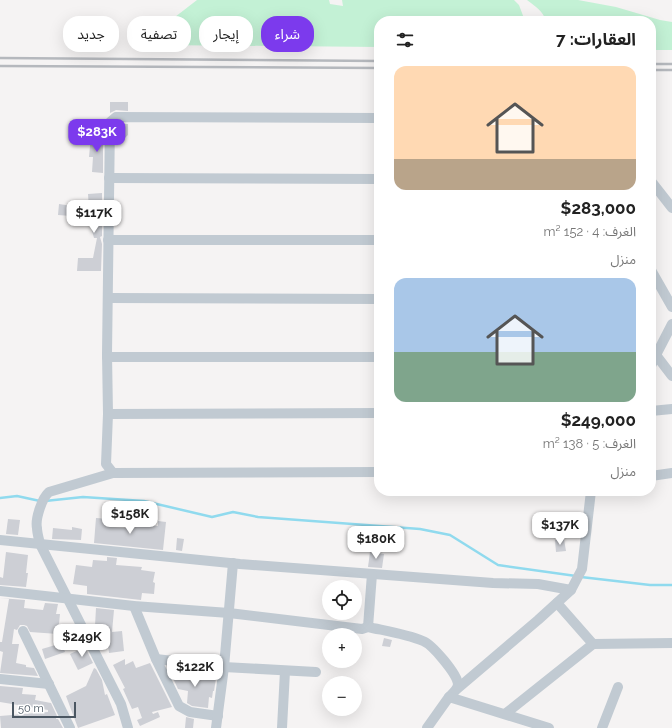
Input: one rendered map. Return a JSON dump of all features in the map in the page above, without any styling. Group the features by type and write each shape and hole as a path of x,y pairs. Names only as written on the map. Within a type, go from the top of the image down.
{"street":[{"path":"113,473 106,464 108,414 107,357 109,298 108,240 110,122 116,117 374,118"},
{"path":"109,178 374,179"},
{"path":"656,187 672,208"},
{"path":"108,240 374,240"},
{"path":"656,279 672,307"},
{"path":"109,298 374,299"},
{"path":"656,352 672,324"},
{"path":"107,357 374,357"},
{"path":"656,357 672,376"},
{"path":"656,411 672,409"},
{"path":"108,414 374,413"},
{"path":"128,728 121,704 40,544 36,526 44,496 54,490 113,473 374,472"},
{"path":"656,475 672,473"},
{"path":"426,728 457,688 571,590 582,569 590,496"},
{"path":"0,540 233,563 493,583 538,584 571,590"},
{"path":"216,728 224,667 233,563"},
{"path":"368,627 372,574"},
{"path":"0,591 134,606 229,613 362,629 368,627 416,638 432,646 454,674 458,683 457,688"},
{"path":"557,603 593,644"},
{"path":"134,606 156,659 179,706 190,712 218,716"},
{"path":"23,631 70,728"},
{"path":"505,714 593,644 672,644"},
{"path":"156,659 224,667 316,672"},
{"path":"282,728 285,671"},
{"path":"0,679 49,684"},
{"path":"602,728 618,687"},
{"path":"450,697 549,728"}],"green space":[{"path":"197,0 329,0 330,4 343,6 342,0 514,0 519,5 523,16 374,16 374,47 314,46 314,16 261,16 261,46 253,46 253,16 199,16 199,45 191,45 191,16 176,16"},
{"path":"527,0 578,0 616,7 646,16 544,16"},
{"path":"656,19 672,22 672,50 656,50"}],"building":[{"path":"110,102 128,102 128,111 116,110 110,113"},
{"path":"123,124 128,124 128,135 119,143"},
{"path":"91,135 103,136 103,173 92,172 93,157 89,157"},
{"path":"102,193 102,214 99,214 102,226 102,236 100,237 102,244 101,271 77,271 78,258 93,258 97,238 94,238 89,220 85,220 85,209 89,209 88,194"},
{"path":"59,204 72,206 71,216 58,215"},
{"path":"96,518 111,519 110,527 127,528 127,524 158,526 158,521 166,522 163,550 94,543"},
{"path":"8,519 20,520 18,535 6,534"},
{"path":"72,527 82,529 81,540 52,539 53,528 72,530"},
{"path":"177,538 184,539 182,551 176,550"},
{"path":"564,539 566,551 556,552 555,540"},
{"path":"6,552 28,555 26,587 0,585 0,577 3,578"},
{"path":"370,552 384,554 382,568 368,567"},
{"path":"107,557 117,558 116,565 142,567 141,570 155,572 153,582 155,583 154,594 142,593 141,600 87,594 87,586 73,584 76,565 92,567 93,560 107,561"},
{"path":"0,598 25,600 24,608 43,610 45,603 58,604 56,614 60,614 58,634 30,632 27,626 24,625 20,625 17,630 14,629 12,644 19,644 16,663 34,668 38,676 0,673 3,652 0,651 0,642 2,642 9,599"},
{"path":"96,608 114,610 112,632 122,631 124,651 109,653 108,645 103,646 101,627 95,626"},
{"path":"384,638 392,640 390,647 382,646"},
{"path":"62,643 65,652 45,659 42,649"},
{"path":"85,647 93,663 78,670 70,654"},
{"path":"125,659 125,665 133,661 136,668 150,663 172,707 152,712 153,714 158,712 160,717 140,726 137,720 142,718 138,707 132,709 123,689 125,688 113,665"},
{"path":"94,668 102,680 105,695 107,694 115,715 78,728 66,696 86,686"},
{"path":"172,670 216,678 212,698 209,697 208,708 192,706 187,703 188,691 178,689 172,676"},
{"path":"0,686 23,688 22,694 36,695 35,700 51,703 57,716 56,719 58,719 63,728 1,728 0,716 48,712 48,710 0,702"},
{"path":"186,717 194,719 193,728 185,728"}],"waterway":[{"path":"0,498 17,496 40,501"},
{"path":"45,501 83,497 144,501 212,517 233,512 258,517 420,529 450,535 498,565 576,576"},
{"path":"581,577 650,585 672,585"}],"railway":[{"path":"0,58 374,61"},
{"path":"656,64 672,64"},
{"path":"0,66 374,68"},
{"path":"656,70 672,70"}]}
